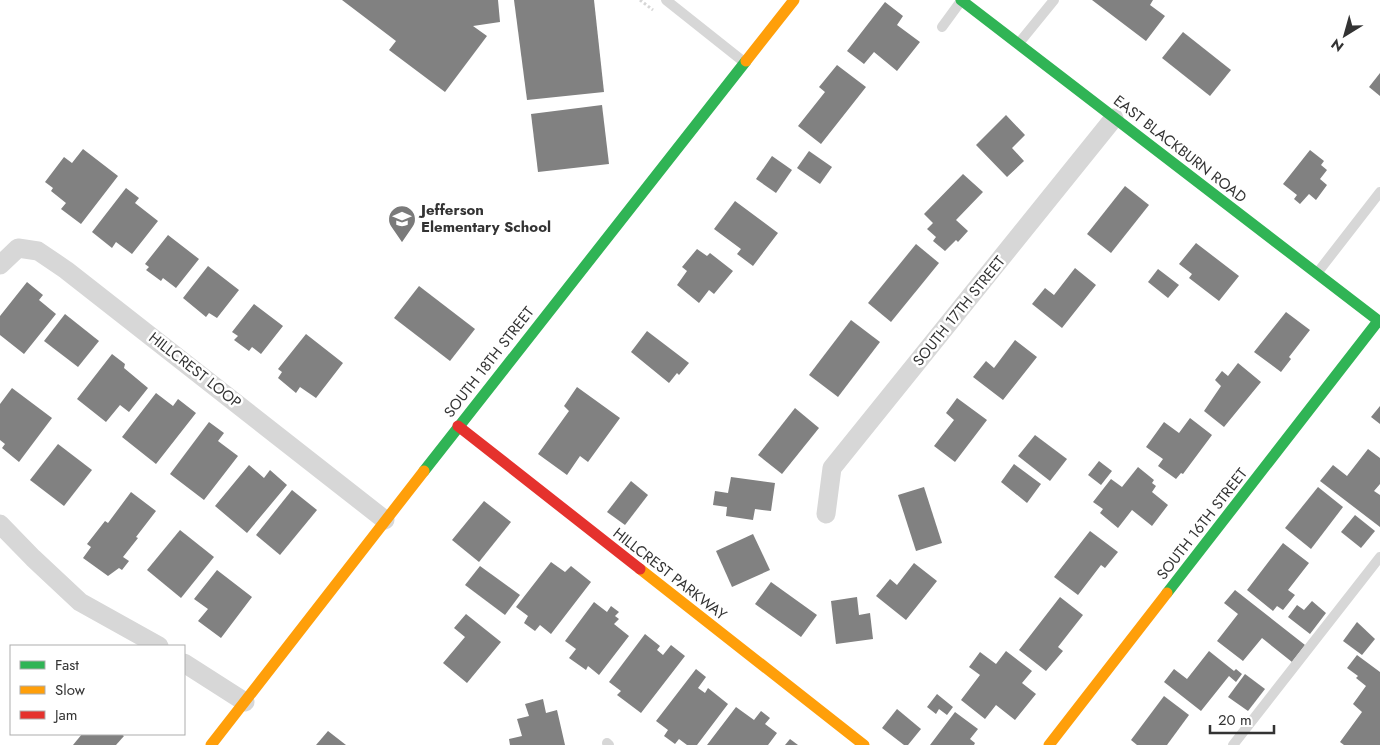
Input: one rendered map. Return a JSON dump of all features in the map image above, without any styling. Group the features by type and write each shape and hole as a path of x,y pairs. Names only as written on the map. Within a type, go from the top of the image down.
{"street":[{"name":"SOUTH 18TH STREET","path":"211,745 384,520 794,0"},
{"name":"EAST BLACKBURN ROAD","path":"961,0 1379,321"},
{"name":"SOUTH 17TH STREET","path":"826,514 832,468 1114,118"},
{"name":"HILLCREST LOOP","path":"0,265 18,248 38,252 66,270 384,520"},
{"name":"SOUTH 16TH STREET","path":"1050,745 1379,321"},
{"name":"HILLCREST PARKWAY","path":"458,426 864,745"},
{"path":"0,524 80,602 157,645"},
{"path":"185,664 245,702"}],"lane":[{"path":"666,0 745,62"},
{"path":"942,27 961,0"},
{"path":"1018,44 1054,0"},
{"path":"1317,274 1380,192"},
{"path":"1234,745 1380,557"}],"building":[{"path":"342,0 498,0 500,22 473,26 487,36 445,92 389,50 396,41"},
{"path":"514,0 594,0 604,92 527,100"},
{"path":"1092,0 1153,0 1150,5 1165,16 1146,41"},
{"path":"885,2 903,16 897,25 920,42 897,71 874,52 864,64 847,51"},
{"path":"1183,32 1231,70 1210,96 1162,58"},
{"path":"837,65 866,87 821,144 798,126 825,92 819,87"},
{"path":"1380,73 1380,96 1369,87"},
{"path":"602,105 609,164 538,172 531,114"},
{"path":"1006,115 1025,135 1012,148 1024,161 1007,177 976,145"},
{"path":"83,149 118,176 81,224 61,209 66,203 51,191 53,188 45,182 64,157 72,163"},
{"path":"1310,150 1324,161 1321,165 1327,170 1320,179 1327,185 1316,200 1309,194 1300,204 1294,199 1297,195 1283,184"},
{"path":"809,151 832,167 820,184 797,168"},
{"path":"772,156 792,170 776,193 756,179"},
{"path":"963,174 983,192 956,220 968,231 958,242 956,240 945,251 933,241 936,237 927,229 933,223 924,214"},
{"path":"1125,186 1149,205 1111,253 1087,234"},
{"path":"126,188 139,198 135,203 158,221 132,254 116,242 112,248 92,232"},
{"path":"735,201 778,233 753,266 737,254 741,249 714,229"},
{"path":"168,235 199,259 176,288 163,278 161,281 146,270 149,267 145,264"},
{"path":"1196,243 1239,276 1219,301 1189,278 1192,274 1179,264"},
{"path":"916,244 939,263 891,322 868,303"},
{"path":"697,249 707,256 710,253 733,271 714,294 709,290 699,303 677,285 687,271 682,267"},
{"path":"208,266 239,290 217,318 209,313 206,317 183,298"},
{"path":"1075,268 1096,285 1062,328 1032,304 1045,288 1054,295"},
{"path":"1158,269 1179,285 1168,298 1148,282"},
{"path":"27,282 43,295 39,300 56,314 24,354 0,335 0,316"},
{"path":"419,286 475,329 450,361 394,318"},
{"path":"254,304 283,326 261,354 252,347 249,351 234,340 238,336 232,332"},
{"path":"1286,312 1310,330 1289,357 1291,359 1281,372 1254,352"},
{"path":"65,314 99,341 78,367 44,341"},
{"path":"851,320 880,342 838,397 809,375"},
{"path":"647,331 689,363 669,383 631,352"},
{"path":"306,334 343,363 316,398 300,387 296,393 278,378 282,372 278,369"},
{"path":"1015,340 1037,357 1003,400 973,377 986,361 994,368"},
{"path":"112,354 125,364 124,368 148,388 129,412 120,405 106,422 77,399"},
{"path":"1238,363 1261,382 1224,427 1204,411 1221,386 1215,380 1222,371 1228,376"},
{"path":"577,387 620,418 588,462 580,456 567,475 538,454 569,411 564,406"},
{"path":"12,388 52,418 19,462 2,448 5,444 0,440 0,404"},
{"path":"156,393 173,406 178,399 196,413 156,464 122,437"},
{"path":"957,398 987,420 955,462 934,446 954,420 946,413"},
{"path":"1380,406 1380,424 1371,417"},
{"path":"795,408 819,428 782,474 758,455"},
{"path":"1190,418 1212,435 1183,474 1181,473 1176,479 1158,466 1163,459 1146,447 1164,422 1179,433"},
{"path":"209,422 224,433 218,441 238,456 204,500 170,474"},
{"path":"1035,435 1067,459 1050,481 1018,456"},
{"path":"58,444 92,470 64,506 30,480"},
{"path":"1368,449 1380,458 1380,484 1374,491 1380,495 1380,527 1320,481 1333,465 1347,476"},
{"path":"1099,461 1112,471 1101,485 1088,475"},
{"path":"1014,464 1041,484 1027,503 1001,482"},
{"path":"249,465 264,478 270,470 287,485 247,533 215,506"},
{"path":"1138,467 1154,480 1152,483 1156,486 1152,492 1168,505 1152,526 1132,510 1118,528 1100,513 1103,509 1093,502 1111,479 1122,487"},
{"path":"731,477 775,483 771,511 755,509 753,520 726,516 727,507 713,505 715,491 728,493"},
{"path":"631,481 648,495 625,525 607,512"},
{"path":"924,487 942,543 916,551 898,495"},
{"path":"1318,487 1343,507 1311,549 1285,528"},
{"path":"292,490 317,510 280,555 256,535"},
{"path":"131,492 156,511 123,557 129,561 122,570 119,568 108,576 83,558 91,547 87,544 105,521 108,523"},
{"path":"484,501 511,522 479,562 452,540"},
{"path":"1355,515 1375,531 1361,548 1341,532"},
{"path":"180,530 214,557 181,598 147,570"},
{"path":"1090,531 1118,552 1105,568 1101,565 1078,595 1054,577"},
{"path":"753,534 770,570 732,587 716,551"},
{"path":"1283,543 1309,563 1288,590 1295,595 1283,610 1277,606 1273,611 1247,590"},
{"path":"551,562 565,572 571,566 591,582 551,634 540,625 535,631 524,623 528,616 516,607"},
{"path":"914,563 937,581 906,620 876,596 890,579 897,585"},
{"path":"480,566 520,595 505,615 465,585"},
{"path":"217,570 252,597 221,638 198,621 208,609 194,599"},
{"path":"771,582 817,615 801,637 755,604"},
{"path":"1235,590 1305,645 1292,662 1262,638 1243,661 1217,641 1238,614 1224,603"},
{"path":"857,597 859,615 870,613 873,639 836,644 831,601"},
{"path":"1060,597 1083,615 1058,647 1063,651 1046,671 1019,650"},
{"path":"1312,601 1326,613 1310,634 1288,617 1297,605 1304,610"},
{"path":"594,602 607,612 611,606 619,612 615,616 619,619 614,624 629,636 599,675 588,666 586,670 569,658 576,649 565,641"},
{"path":"466,614 501,642 467,683 443,663 465,637 454,628"},
{"path":"1357,622 1375,639 1362,655 1343,641"},
{"path":"645,634 660,646 657,650 663,655 671,645 685,656 641,713 617,695 621,691 609,682"},
{"path":"1006,651 1032,671 1022,683 1036,694 1015,720 996,705 985,719 961,700 980,675 969,667 980,652 996,664"},
{"path":"1209,651 1234,671 1236,669 1242,674 1236,682 1229,676 1201,711 1164,682 1174,669 1187,679"},
{"path":"1357,655 1380,672 1380,745 1344,745 1340,742 1362,712 1353,704 1366,686 1356,678 1358,676 1347,668"},
{"path":"696,669 706,677 698,688 705,693 708,688 728,704 697,745 687,745 679,739 675,744 664,736 668,730 656,721"},
{"path":"1245,674 1265,689 1248,711 1228,697"},
{"path":"937,694 953,707 947,715 939,709 936,714 927,707"},
{"path":"1164,696 1189,715 1167,745 1137,745 1131,740"},
{"path":"543,699 546,713 557,710 565,745 510,745 509,739 522,736 517,719 529,716 525,704"},
{"path":"736,707 754,720 761,711 770,718 765,724 777,733 768,745 707,745"},
{"path":"897,709 921,729 908,745 904,745 882,728"},
{"path":"955,712 978,729 970,739 975,743 974,745 930,745"},
{"path":"328,731 346,745 316,745"},
{"path":"81,735 124,736 116,745 73,745"},
{"path":"790,739 798,745 785,745"}],"traffic: fast":[{"path":"961,0 1380,322"},
{"path":"424,471 746,61"},
{"path":"1167,593 1378,321"}],"traffic: slow":[{"path":"746,61 794,0"},
{"path":"211,745 424,471"},
{"path":"640,569 864,745"},
{"path":"1049,745 1167,593"}],"traffic: jam":[{"path":"458,426 640,569"}],"place":[{"name":"Jefferson Elementary School","path":"402,243"}]}
